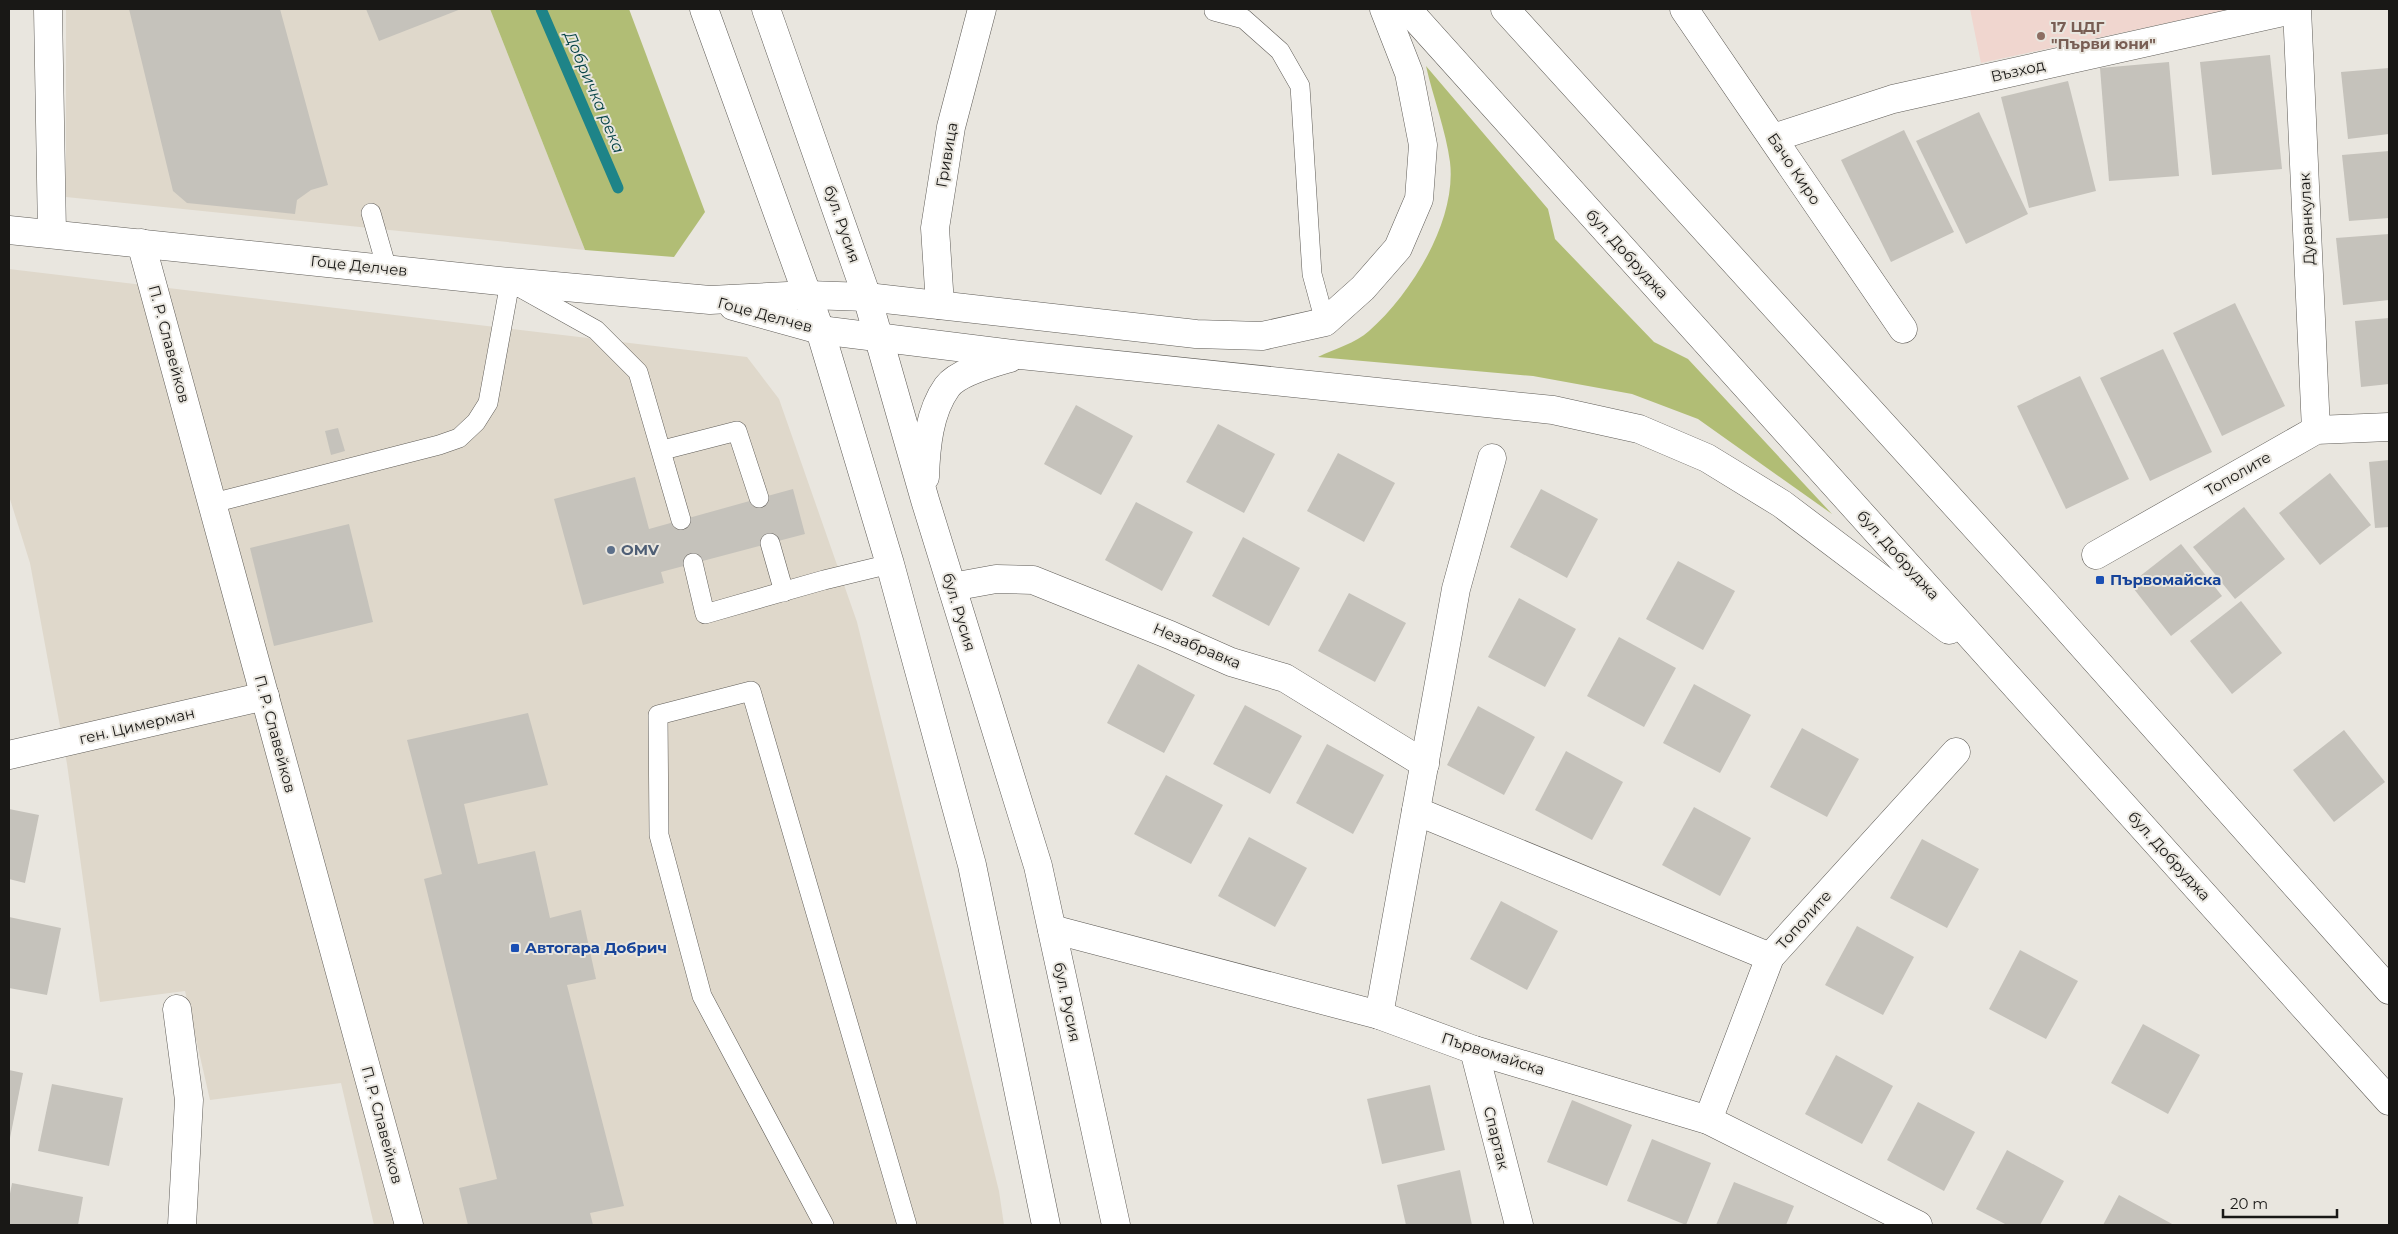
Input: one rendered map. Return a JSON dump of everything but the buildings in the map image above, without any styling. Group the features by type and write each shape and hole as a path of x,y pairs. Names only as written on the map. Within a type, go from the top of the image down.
{"street":[{"path":"48,9 52,234"},
{"path":"704,9 820,330 890,564 972,865 1046,1225"},
{"name":"бул. Русия","path":"766,9 867,297 925,500 1038,866 1116,1225"},
{"name":"Гривица","path":"940,305 935,228 950,127 982,9"},
{"path":"1325,322 1363,288 1398,248 1419,199 1423,144 1409,73 1384,9"},
{"name":"бул. Добруджа","path":"1407,9 2389,1100"},
{"path":"1505,9 2034,591 2389,990"},
{"name":"Бачо Киро","path":"1684,9 1903,329"},
{"name":"Възход","path":"1773,138 1893,99 2296,9"},
{"name":"Дуранкулак","path":"2296,9 2316,430"},
{"name":"Гоце Делчев","path":"9,230 510,282 710,300 808,295 867,297 1196,334 1262,336 1325,322"},
{"name":"П. Р. Славейков","path":"141,243 409,1225"},
{"name":"Гоце Делчев","path":"710,300 820,330 880,339 1552,410 1639,429 1707,458 1782,504 2000,667"},
{"path":"925,500 929,435 935,410 948,386 978,367 1021,355"},
{"name":"Тополите","path":"2096,555 2316,430 2389,427"},
{"path":"1379,1015 1456,589 1492,458"},
{"name":"Незабравка","path":"952,587 996,579 1033,580 1170,635 1230,662 1285,678 1425,764"},
{"name":"ген. Цимерман","path":"9,755 265,696"},
{"name":"Тополите","path":"1708,1120 1770,957 1956,752"},
{"path":"1416,811 1770,957"},
{"name":"Първомайска","path":"1052,929 1379,1015 1474,1050 1708,1120 1918,1225"},
{"path":"177,1009 189,1100 182,1225"},
{"name":"Спартак","path":"1474,1050 1519,1225"}],"lane":[{"path":"1214,11 1244,19 1280,51 1300,86 1312,274 1325,322"},
{"path":"371,212 387,269"},
{"path":"212,502 439,445 459,438 476,422 488,403 510,282 596,330 638,372 663,450 681,520"},
{"path":"663,450 737,431 759,498"},
{"path":"770,543 784,592"},
{"path":"693,563 705,614 890,564"},
{"path":"824,1225 702,996 659,835 658,715 751,691 907,1225"}],"shaded area":[{"path":"66,9 490,9 585,250 66,197"},
{"name":"17 ЦДГ \"Първи юни\"","path":"1970,9 2232,9 1981,63"},
{"path":"9,269 747,357 779,399 857,622 999,1191 1004,1225 374,1225 341,1083 210,1100 185,991 100,1002 67,764 30,563 9,496"}],"green space":[{"path":"490,9 629,9 705,212 674,257 585,250"},
{"path":"1426,66 1548,209 1555,239 1654,342 1688,359 1832,514 1698,419 1632,394 1533,376 1318,357 1358,339 1385,316 1415,277 1439,232 1450,185 1450,162 1446,138"}],"waterway":[{"name":"Добричка река","path":"541,9 618,188"}],"place":[{"name":"17 ЦДГ \"Първи юни\"","path":"2041,36"},
{"name":"OMV","path":"611,550"},
{"name":"Първомайска","path":"2100,580"},
{"name":"Автогара Добрич","path":"515,948"}]}
